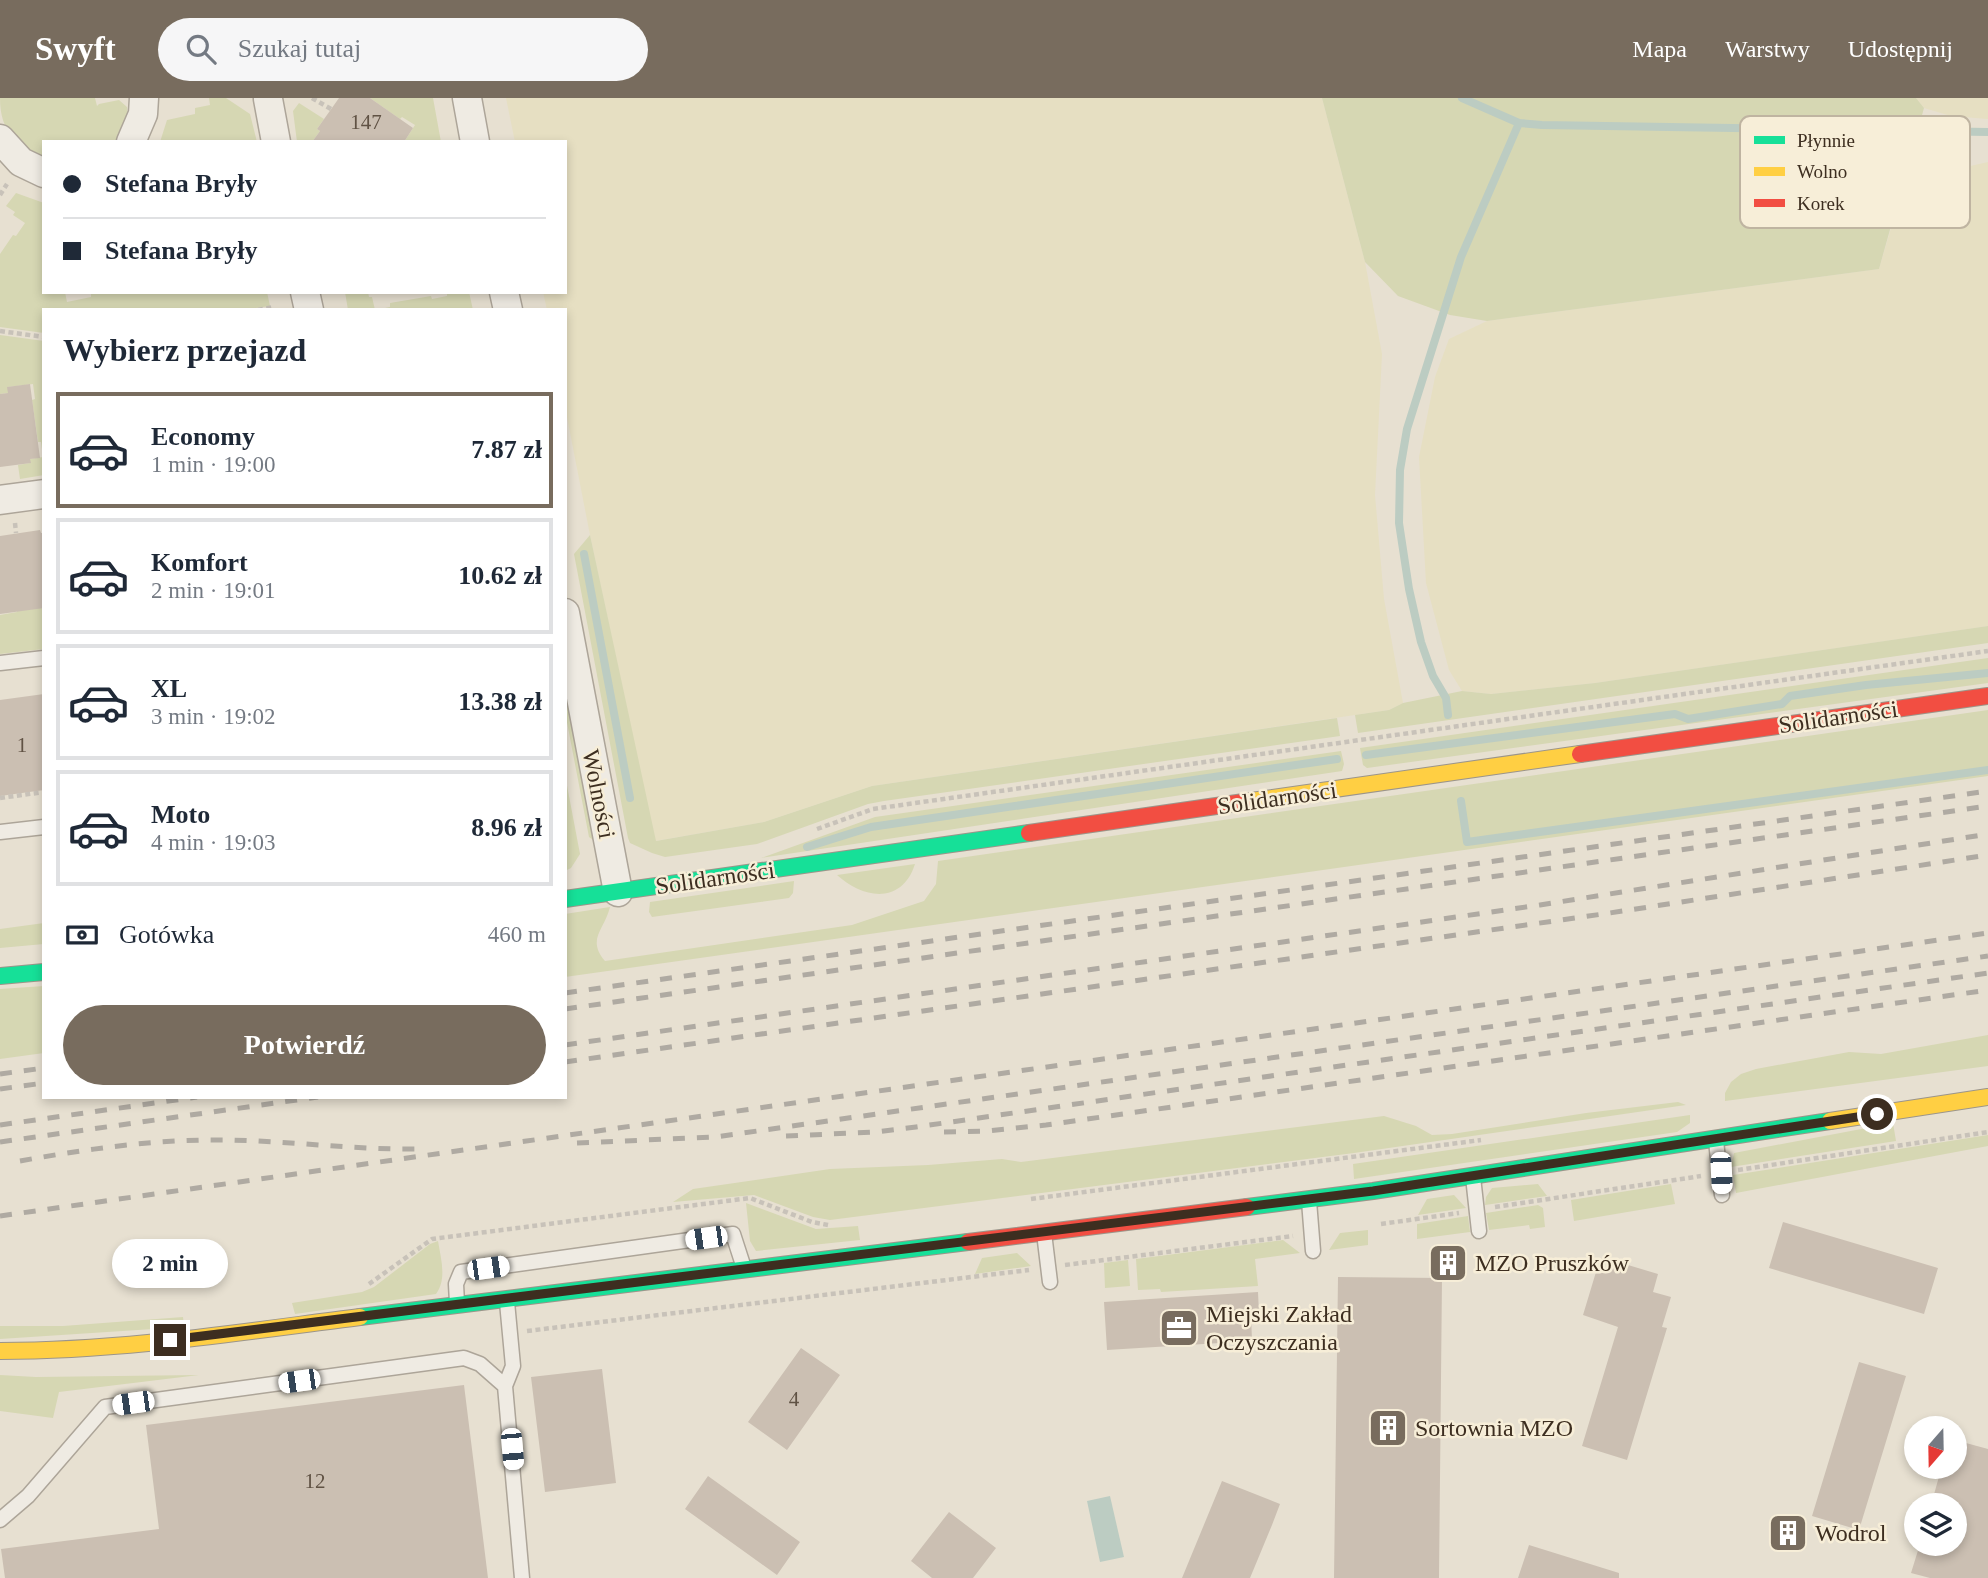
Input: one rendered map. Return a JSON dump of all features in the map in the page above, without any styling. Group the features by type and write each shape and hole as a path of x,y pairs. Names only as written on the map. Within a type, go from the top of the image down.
{"street":[{"path":"132,140 143,114 144,98"},
{"path":"254,98 269,98 276,140"},
{"path":"467,98 475,140"},
{"path":"0,139 21,162 42,172"},
{"path":"0,500 42,494"},
{"name":"Wolności","path":"567,624 618,892"},
{"name":"Solidarności","path":"567,900 1988,696"},
{"path":"0,976 42,972"},
{"path":"0,1351 58,1351 125,1346 1044,1233 1473,1176 1988,1097"}],"lane":[{"path":"0,663 42,658"},
{"path":"0,832 42,827"},
{"path":"1716,1139 1722,1195"},
{"path":"1473,1176 1479,1231"},
{"path":"1309,1199 1313,1251"},
{"path":"1044,1233 1051,1282"},
{"path":"457,1305 456,1284 461,1272 733,1234 745,1270"},
{"path":"506,1299 513,1366 505,1386 522,1578"},
{"path":"0,1520 27,1496 106,1407 464,1358 480,1364 505,1386"}],"path":[{"path":"312,98 331,109"},
{"path":"0,195 8,183"},
{"path":"268,308 273,307"},
{"path":"0,331 42,337"},
{"path":"812,831 873,809 1988,651"},
{"path":"0,798 42,792"},
{"path":"1030,1199 1486,1139"},
{"path":"360,1288 432,1239 750,1198 819,1224 841,1223"}],"shaded area":[{"path":"506,98 1322,98 1365,262 1382,354 1375,495 1384,599 1403,703 1389,710 872,786 764,822 655,841 567,417 567,308 547,308 543,294 567,294 567,140 515,140"},
{"path":"1916,98 1988,98 1988,119 1951,116 1924,108"},
{"path":"1988,162 1988,626 1595,683 1491,694 1462,691 1449,670 1426,583 1419,457 1435,377 1449,339 1487,321 1879,269 1891,228 1970,228 1970,166"},
{"path":"1110,1496 1124,1557 1100,1562 1087,1501"}],"green space":[{"path":"0,98 95,98 97,106 119,100 127,107 127,121 118,140 42,140 42,161 12,136 3,121"},
{"path":"209,98 226,98 250,114 256,140 161,140 167,120 195,114 195,108 210,105"},
{"path":"370,98 433,98 441,140 405,140 415,125 402,117 400,119"},
{"path":"1322,98 1916,98 1924,108 1922,116 1740,116 1740,228 1890,228 1879,269 1487,321 1450,315 1398,296 1365,262"},
{"path":"299,103 324,119 313,140 297,140 293,111"},
{"path":"16,193 42,202 42,294 65,294 67,302 91,297 91,294 267,294 270,306 42,308 42,333 0,327 0,254 25,223 6,206"},
{"path":"345,294 368,294 375,308 348,308"},
{"path":"447,294 469,294 473,308 385,308 390,307 390,303 431,296 432,299"},
{"path":"0,335 42,341 42,450 41,442 38,442 32,400 35,399 33,384 8,387 8,393 0,394"},
{"path":"42,457 42,475 20,479 18,465 30,463 30,459"},
{"path":"590,535 656,841 764,822 872,786 1337,718 1340,736 884,801 868,804 757,844 665,857 630,843 628,838 574,554"},
{"path":"17,607 42,608 42,649 0,654 0,615 17,612"},
{"path":"1988,626 1988,643 1358,733 1355,715 1389,710 1403,703 1462,691 1491,694 1595,683"},
{"path":"1988,658 1988,683 1367,768 1363,765 1360,748"},
{"path":"567,687 596,839 589,837 567,722"},
{"path":"1988,710 1988,776 567,977 567,914 610,907 597,940 597,946 605,961 852,925 924,901 936,884 938,861"},
{"path":"1341,751 1344,764 1342,771 761,858 875,817"},
{"path":"567,786 580,854 567,870"},
{"path":"915,864 901,886 881,894 858,889 837,875"},
{"path":"794,881 793,893 789,898 652,917 649,912 650,902"},
{"path":"42,923 42,944 0,948 0,929"},
{"path":"42,986 42,1053 0,1059 0,989"},
{"path":"1988,1035 1988,1066 1725,1101 1725,1093 1731,1082 1741,1074 1756,1069 1849,1052 1881,1054"},
{"path":"1678,1102 1686,1105 1354,1153 830,1220 813,1217 754,1195 673,1202 693,1189 830,1169 1002,1159 1021,1162 1384,1116 1416,1126 1432,1135 1452,1134"},
{"path":"1690,1115 1690,1123 1677,1132 1354,1179 1353,1164"},
{"path":"1893,1123 1896,1141 1731,1167 1734,1153"},
{"path":"1988,1135 1988,1146 1736,1193 1733,1175"},
{"path":"1538,1184 1547,1196 1485,1205 1486,1197 1492,1188"},
{"path":"1671,1184 1675,1204 1574,1221 1571,1200"},
{"path":"1454,1195 1466,1208 1418,1215 1427,1199"},
{"path":"746,1203 816,1229 858,1226 860,1240 756,1251 750,1241"},
{"path":"1538,1205 1543,1208 1545,1227 1530,1229 1529,1225 1489,1230 1486,1213"},
{"path":"1468,1216 1470,1232 1417,1239 1417,1224"},
{"path":"1368,1230 1368,1245 1329,1250 1340,1233"},
{"path":"1283,1240 1300,1253 1255,1259 1258,1286 1161,1292 1160,1289 1138,1290 1136,1259"},
{"path":"438,1241 442,1275 436,1294 295,1314 292,1303 362,1292 374,1287 430,1244"},
{"path":"1017,1253 1031,1266 975,1274 982,1258"},
{"path":"1128,1260 1130,1286 1105,1288 1104,1263"},
{"path":"183,1317 184,1327 0,1339 0,1326 63,1326"},
{"path":"0,1375 199,1375 59,1392 53,1418 0,1411"}],"building":[{"path":"339,98 370,98 413,128 405,140 313,140 320,131 317,129"},
{"path":"30,384 40,458 30,459 31,463 0,467 0,394 8,393 7,387"},
{"path":"40,530 42,533 42,608 0,614 0,536"},
{"path":"42,694 42,790 0,796 0,700"},
{"path":"1783,1222 1938,1268 1924,1314 1769,1268"},
{"path":"1618,1262 1658,1274 1653,1292 1671,1297 1662,1327 1667,1328 1627,1460 1582,1446 1618,1327 1583,1315 1596,1272"},
{"name":"Sortownia MZO","path":"1338,1277 1442,1278 1439,1578 1334,1578"},
{"name":"Miejski Zakład Oczyszczania","path":"1258,1292 1259,1314 1251,1314 1252,1341 1107,1350 1104,1302"},
{"path":"801,1348 840,1375 787,1450 748,1422"},
{"path":"1859,1362 1906,1376 1859,1530 1812,1516"},
{"path":"602,1369 616,1483 545,1492 531,1377"},
{"path":"464,1385 488,1578 5,1578 1,1549 159,1529 146,1425"},
{"path":"1967,1443 1988,1449 1988,1578 1930,1578 1911,1573 1916,1556 1967,1556 1967,1493 1934,1493 1938,1479 1967,1479"},
{"path":"708,1476 800,1542 777,1575 685,1509"},
{"path":"1222,1481 1280,1504 1272,1525 1250,1578 1182,1578"},
{"path":"949,1512 996,1548 973,1578 932,1578 911,1561"},
{"path":"1529,1545 1619,1573 1619,1578 1518,1578"}],"waterway":[{"path":"1462,98 1519,123 1740,128"},
{"path":"1448,715 1446,698 1433,676 1421,642 1409,589 1399,523 1400,470 1407,429 1461,257 1519,123"},
{"path":"1970,132 1988,132"},
{"path":"584,554 630,798"},
{"path":"1366,755 1675,714 1688,719 1782,704 1790,696 1866,685 1988,673"},
{"path":"807,847 871,827 1337,759"},
{"path":"1461,801 1467,842 1988,770"}],"railway":[{"path":"567,993 1988,791"},
{"path":"567,1009 1988,806"},
{"path":"567,1045 1540,905 1988,834"},
{"path":"567,1062 1603,914 1988,855"},
{"path":"0,1216 1988,933"},
{"path":"577,1143 715,1137 1988,956"},
{"path":"786,1136 876,1132 916,1127 1988,973"},
{"path":"944,1132 1046,1125 1988,990"},
{"path":"0,1074 42,1068"},
{"path":"0,1089 42,1083"},
{"path":"0,1125 183,1099"},
{"path":"0,1142 304,1099"},
{"path":"20,1161 112,1147 205,1140 419,1149"}],"traffic: fast":[{"path":"567,899 1029,833"},
{"path":"0,976 42,972"},
{"path":"1247,1207 1373,1191 1830,1121"},
{"path":"360,1317 968,1242"}],"traffic: slow":[{"path":"1244,802 1580,754"},
{"path":"1830,1121 1988,1097"},
{"path":"0,1351 136,1344 360,1317"}],"traffic: jam":[{"path":"1580,754 1988,696"},
{"path":"1029,833 1244,802"},
{"path":"968,1242 1247,1207"}],"place":[{"name":"MZO Pruszków","path":"1448,1263"},
{"name":"Miejski Zakład Oczyszczania","path":"1179,1328"},
{"name":"Sortownia MZO","path":"1388,1428"},
{"name":"Wodrol","path":"1788,1533"}],"route":[{"path":"170,1340 1373,1191 1877,1114"}]}
